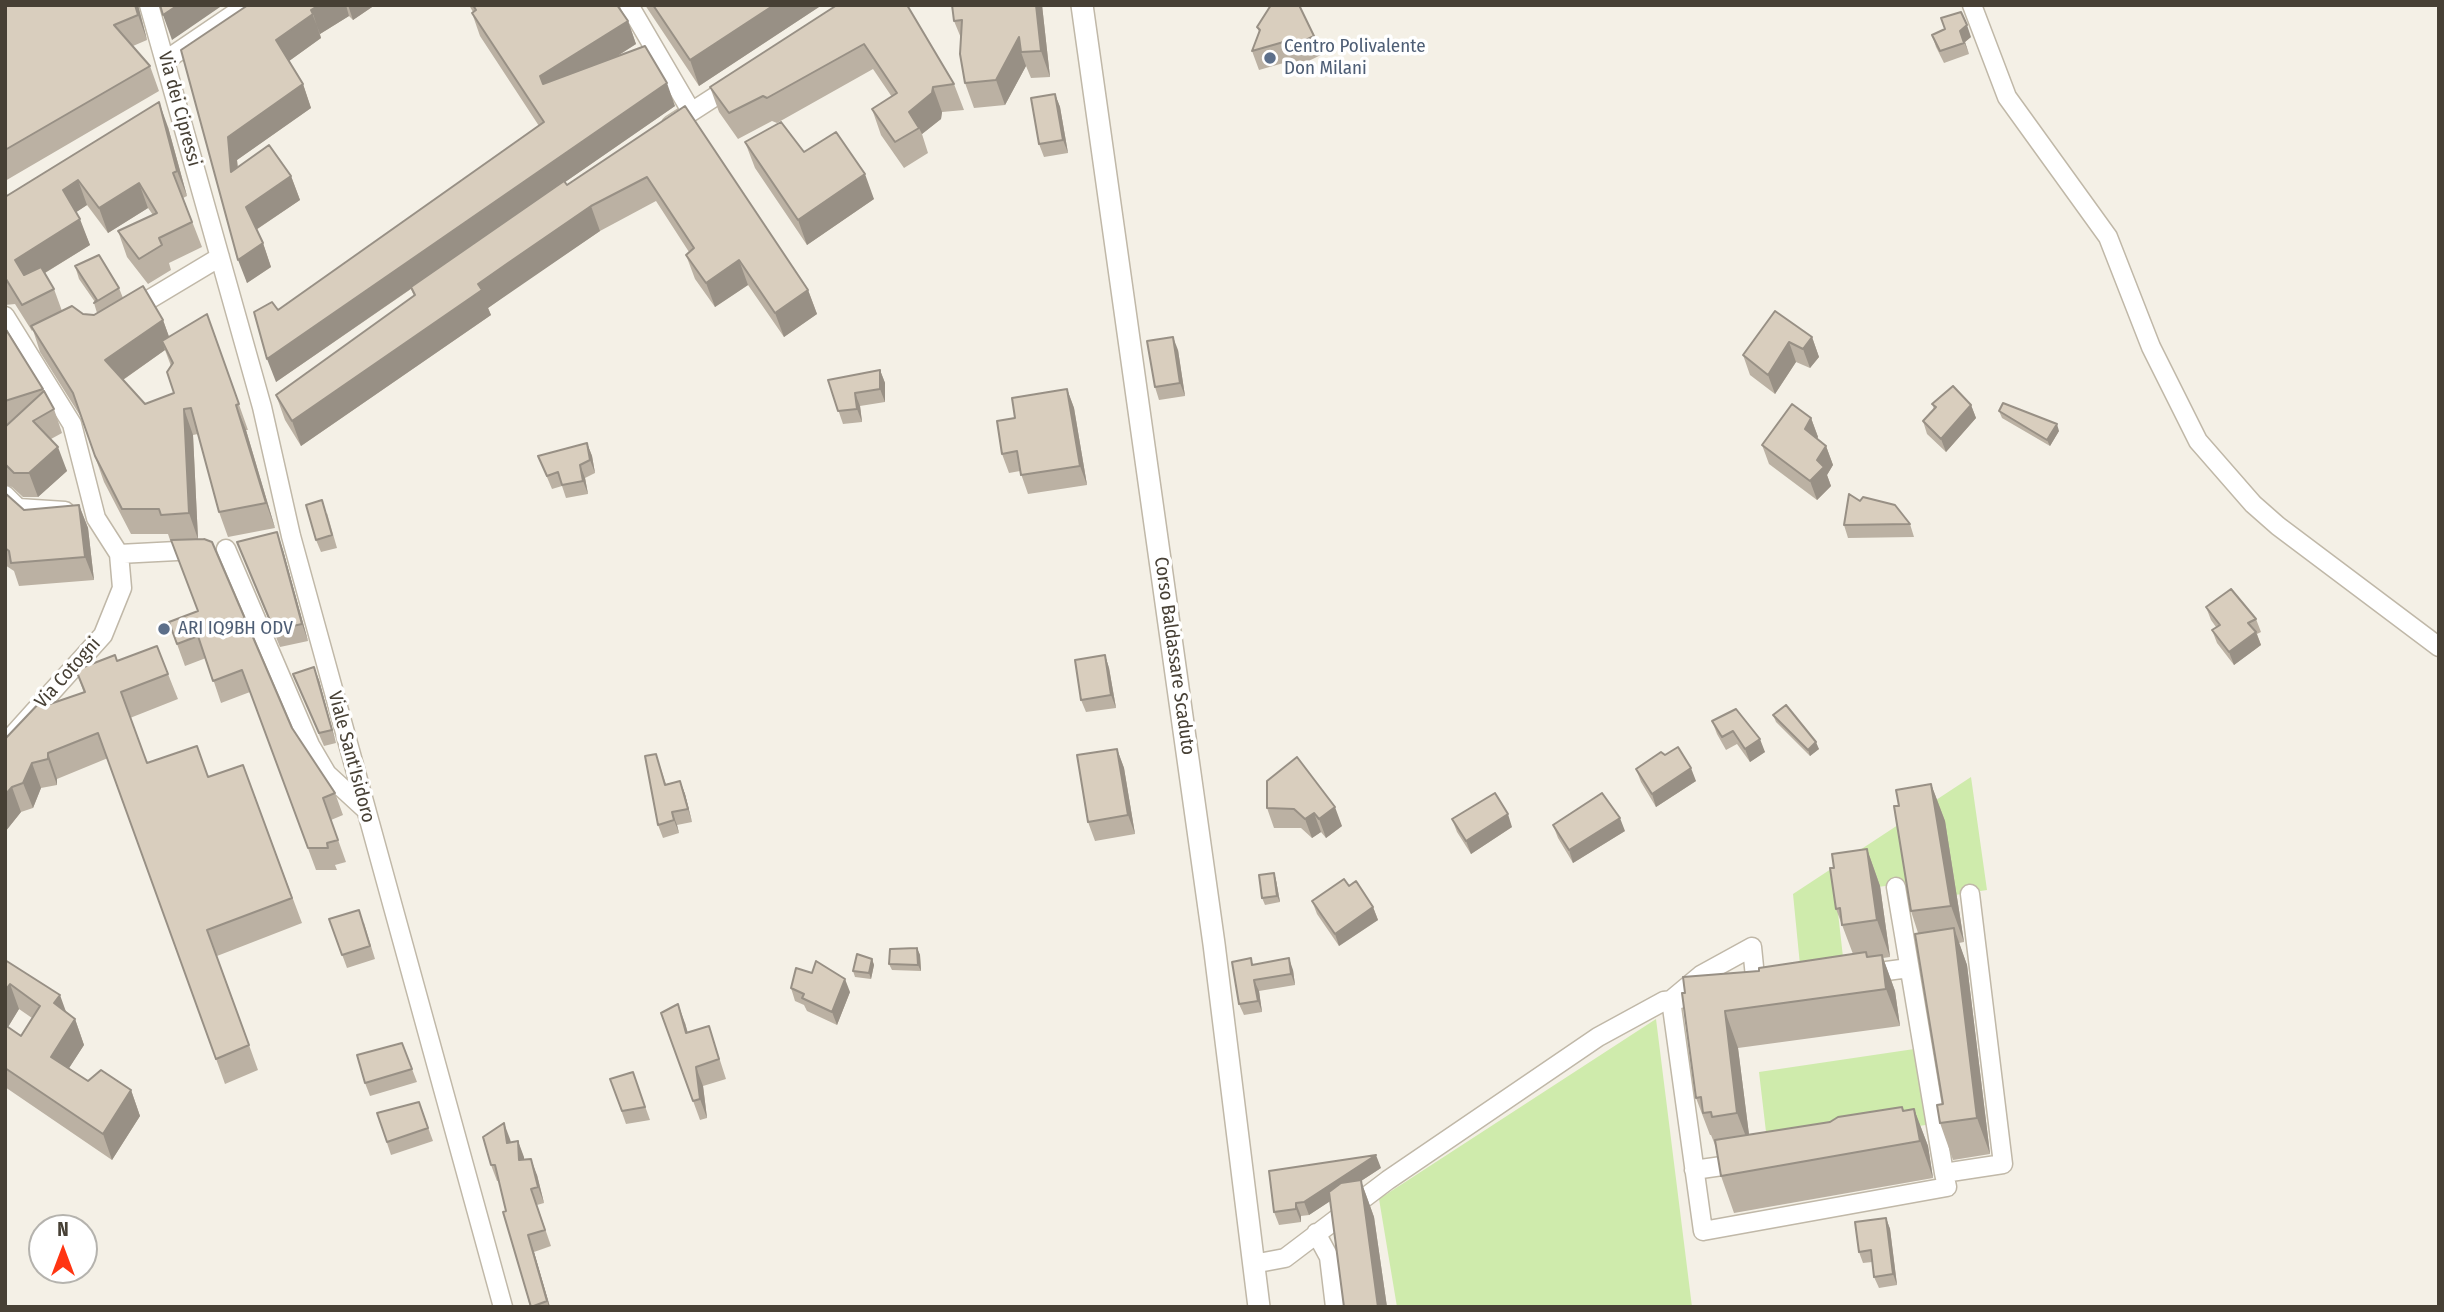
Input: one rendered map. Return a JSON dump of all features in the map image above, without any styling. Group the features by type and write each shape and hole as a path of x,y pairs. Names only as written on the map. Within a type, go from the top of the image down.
{"street":[{"path":"166,60 247,5"},
{"path":"629,5 691,111"},
{"name":"Corso Baldassare Scaduto","path":"1082,5 1214,944 1259,1307"},
{"path":"1972,5 2007,97 2108,237 2151,347 2198,441 2253,504 2278,526 2439,647"},
{"name":"Via dei Cipressi","path":"150,8 166,60 171,105 206,206"},
{"path":"657,134 748,76"},
{"name":"Viale Sant'Isidoro","path":"206,206 268,403 291,536 503,1307"},
{"path":"109,323 220,257"},
{"path":"5,316 30,344 72,424 96,518 119,555 245,548"},
{"path":"7,499 18,508 51,508 96,518"},
{"path":"269,540 291,536"},
{"path":"226,549 310,745 327,774 366,810"},
{"name":"Via Cotogni","path":"5,744 103,635 122,588 119,555"},
{"path":"1671,1000 1703,1231 1947,1187 1896,887"},
{"path":"1944,1173 2003,1164 1970,894"},
{"path":"1253,1264 1285,1258 1388,1180 1598,1037 1671,1000 1701,975 1752,947 1756,987"},
{"path":"1953,955 1977,952"},
{"path":"1842,976 1930,959"},
{"path":"1732,991 1775,985"},
{"path":"1671,1000 1708,994"},
{"path":"1694,1170 1766,1159"},
{"path":"1316,1233 1329,1257 1335,1307"}],"green space":[{"path":"1971,777 1987,890 1955,895 1909,883 1846,891 1836,895 1844,966 1800,965 1793,894"},
{"path":"1656,1019 1692,1307 1397,1307 1379,1199"},
{"path":"1921,1048 1932,1124 1768,1149 1759,1072"}],"building":[{"path":"5,5 135,5 138,15 114,25 150,66 5,150"},
{"path":"160,5 178,5 163,15"},
{"path":"248,5 319,5 311,10 313,14 276,40 303,84 228,137 231,172 269,145 291,176 246,207 263,243 238,260 181,50"},
{"path":"473,5 617,5 628,21 540,76 543,84 645,46 667,83 267,359 254,312 272,302 278,310 544,122 472,13 476,10"},
{"path":"653,5 774,5 690,60"},
{"path":"837,5 907,5 954,84 933,87 932,93 909,112 919,128 895,142 872,109 897,93 864,44 767,98 763,96 729,113 710,87"},
{"path":"952,5 1036,5 1041,51 1021,52 1019,37 996,80 965,83 960,54 962,20 954,21"},
{"path":"1271,5 1299,5 1314,36 1291,47 1287,41 1252,51 1260,30 1257,27"},
{"path":"1961,12 1967,25 1960,31 1964,43 1940,51 1932,35 1945,29 1941,18"},
{"path":"1055,94 1063,140 1039,144 1031,98"},
{"path":"159,102 177,171 173,173 192,222 159,238 162,245 139,259 118,231 157,213 139,183 99,208 78,180 63,190 80,219 15,260 24,275 41,267 54,289 22,305 5,279 5,197"},
{"path":"685,106 808,290 775,313 739,260 706,283 686,255 694,248 647,177 591,206 508,263 478,284 482,290 292,421 276,395 415,295 411,287 564,181 567,185"},
{"path":"781,122 804,152 836,132 865,174 798,220 745,142"},
{"path":"99,255 119,288 94,303 97,300 75,266"},
{"path":"143,286 163,320 105,360 145,404 174,393 167,372 173,363 162,341 207,314 239,404 236,405 266,503 219,512 191,408 184,409 189,513 161,515 159,509 122,509 95,456 73,393 31,326 72,306 83,314 94,315"},
{"path":"1775,311 1812,337 1803,349 1789,342 1768,375 1743,355"},
{"path":"5,328 43,389 5,401"},
{"path":"1173,337 1180,383 1155,387 1147,341"},
{"path":"880,370 880,389 855,393 857,409 838,411 828,380"},
{"path":"1953,386 1971,405 1941,439 1923,421 1936,407 1932,404"},
{"path":"1067,389 1080,466 1021,475 1017,451 1002,454 997,421 1015,418 1012,398"},
{"path":"44,391 54,409 33,421 58,447 29,473 14,473 5,464 5,427"},
{"path":"2003,403 2057,424 2047,440 1999,411"},
{"path":"1792,404 1811,418 1805,429 1826,446 1817,460 1824,467 1810,481 1762,445"},
{"path":"587,443 590,460 580,465 583,481 562,485 558,472 547,476 538,456"},
{"path":"5,493 24,510 79,505 85,557 11,563 9,551 5,548"},
{"path":"1849,494 1860,501 1863,497 1895,505 1910,524 1844,525"},
{"path":"322,500 332,535 316,540 306,505"},
{"path":"277,532 302,624 274,630 237,542"},
{"path":"204,539 212,542 292,728 335,793 323,798 338,840 327,843 328,848 308,848 242,670 213,681 198,636 177,644 169,622 198,611 171,540"},
{"path":"2231,589 2256,619 2248,623 2256,632 2229,652 2212,630 2220,625 2206,607"},
{"path":"157,646 168,674 121,692 147,763 197,746 208,777 243,765 292,898 207,930 249,1045 216,1059 98,733 48,753 48,759 32,763 23,783 12,787 5,795 5,739 43,699 47,705 85,692 76,670 115,655 117,661"},
{"path":"1105,655 1111,695 1081,700 1075,660"},
{"path":"314,667 332,730 319,733 293,674"},
{"path":"1786,705 1816,742 1808,750 1773,715"},
{"path":"1736,709 1760,739 1745,749 1733,731 1722,737 1712,721"},
{"path":"1678,747 1691,768 1652,794 1636,769 1661,752 1665,755"},
{"path":"1117,749 1128,815 1088,822 1077,755"},
{"path":"656,754 665,785 680,781 688,809 672,812 674,820 658,825 645,756"},
{"path":"1297,757 1335,807 1319,819 1314,813 1305,819 1294,809 1267,808 1267,781"},
{"path":"1931,784 1951,906 1911,911 1894,806 1899,806 1896,790"},
{"path":"1495,793 1508,814 1466,841 1452,819"},
{"path":"1602,793 1620,818 1569,850 1553,825"},
{"path":"1867,849 1877,920 1842,925 1840,908 1836,909 1830,868 1834,868 1832,854"},
{"path":"1274,873 1277,896 1262,898 1259,875"},
{"path":"1344,879 1349,886 1356,881 1373,907 1335,934 1312,901"},
{"path":"359,910 370,946 342,955 329,919"},
{"path":"1954,928 1977,1118 1940,1123 1937,1105 1943,1104 1915,934"},
{"path":"917,948 918,965 889,964 890,949"},
{"path":"1866,952 1867,957 1882,955 1886,989 1725,1011 1737,1113 1712,1117 1711,1112 1703,1113 1701,1097 1696,1098 1682,993 1685,993 1683,977 1759,971 1759,968"},
{"path":"857,954 872,959 869,973 853,971"},
{"path":"1251,958 1252,965 1289,958 1291,974 1254,980 1258,1001 1239,1004 1232,962"},
{"path":"5,960 60,995 54,1003 75,1019 51,1057 88,1081 101,1070 131,1090 103,1134 5,1068 5,1025 21,1036 40,1006 10,984 5,991"},
{"path":"816,961 845,979 832,1012 802,998 804,994 791,988 796,968 812,973"},
{"path":"678,1004 686,1033 709,1026 719,1059 696,1067 700,1099 693,1101 661,1013"},
{"path":"402,1043 412,1069 365,1083 357,1055"},
{"path":"633,1072 645,1107 622,1111 610,1079"},
{"path":"419,1102 428,1128 387,1142 377,1113"},
{"path":"1902,1107 1903,1111 1914,1109 1920,1141 1721,1176 1715,1140 1830,1122 1838,1117"},
{"path":"504,1123 507,1143 518,1141 519,1160 531,1159 538,1187 531,1189 545,1230 528,1235 547,1301 531,1307 503,1212 506,1211 495,1165 491,1165 483,1137"},
{"path":"1376,1155 1304,1202 1296,1203 1296,1209 1274,1212 1269,1171"},
{"path":"1361,1180 1378,1307 1344,1307 1329,1192 1341,1183"},
{"path":"1886,1218 1893,1274 1874,1277 1871,1250 1859,1252 1855,1222"}],"place":[{"name":"Centro Polivalente Don Milani","path":"1270,58"},
{"name":"ARI IQ9BH ODV","path":"164,629"}]}
